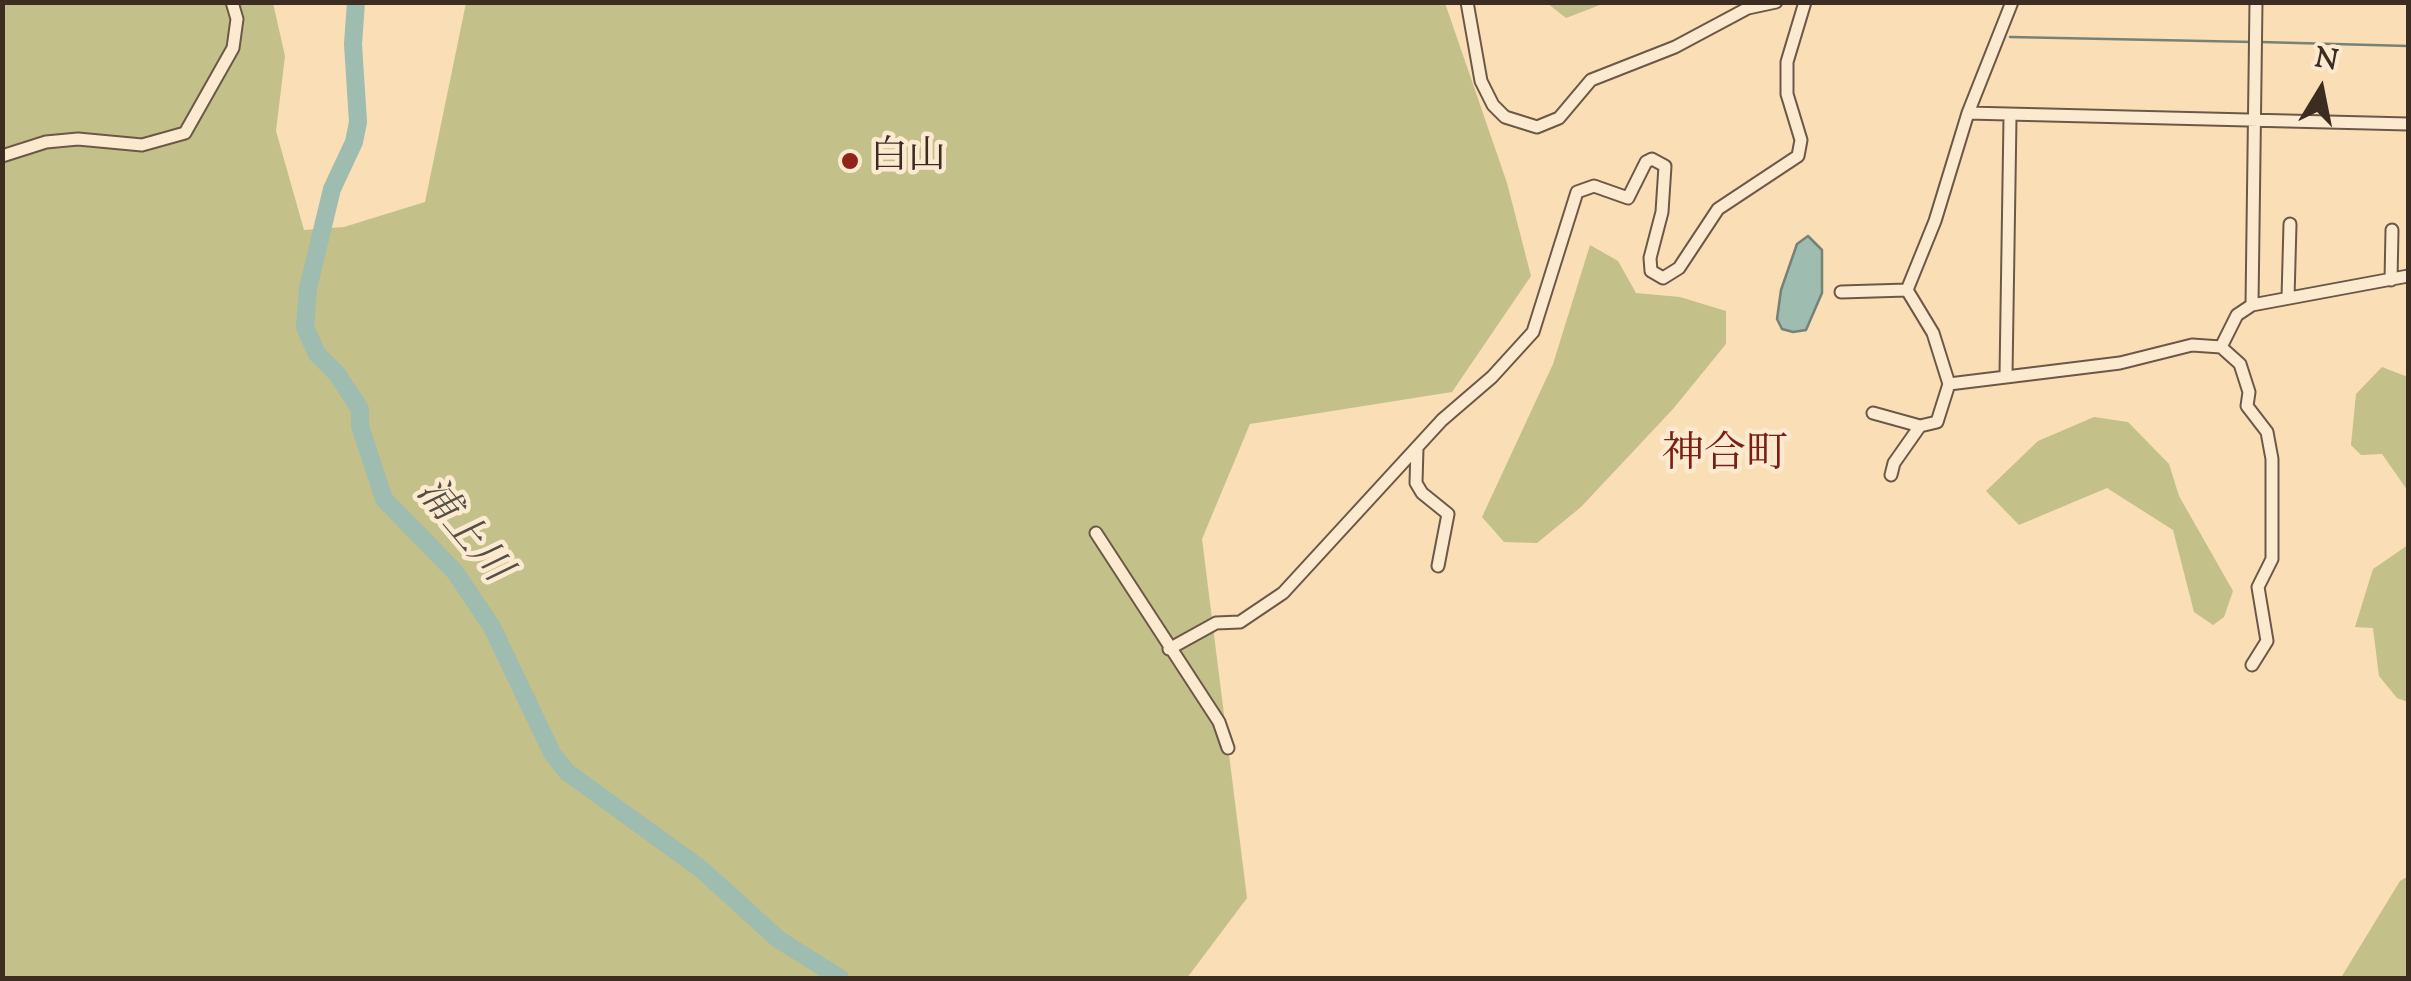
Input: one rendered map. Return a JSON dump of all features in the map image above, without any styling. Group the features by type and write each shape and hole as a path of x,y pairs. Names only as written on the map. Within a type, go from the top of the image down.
{"street":[{"path":"2,156 46,142 78,138 142,145 185,133 233,48 237,18 232,2"},
{"path":"1467,2 1481,81 1492,105 1505,117 1536,127 1559,118 1592,80 1675,47 1748,8 1776,2"},
{"path":"1169,649 1216,623 1240,622 1278,598 1417,448 1532,332 1577,192 1594,186 1628,198 1646,162 1652,159 1665,166 1662,212 1650,258 1651,271 1664,278 1679,268 1701,232 1727,201 1798,156 1802,140 1787,94 1788,62 1805,2"},
{"path":"1907,290 1934,221 1968,113 2012,2"},
{"path":"2252,304 2256,2"},
{"path":"1968,113 2010,118 2408,124"},
{"path":"2006,375 2010,118"},
{"path":"2288,298 2290,224"},
{"path":"2392,230 2392,280"},
{"path":"2221,347 2237,315 2252,304 2408,276"},
{"path":"1842,292 1907,290"},
{"path":"1873,413 1920,426 1936,422 1949,384 1932,333 1907,290"},
{"path":"1949,384 2120,362 2192,345 2221,347 2240,364 2249,392 2247,406 2267,432 2272,459 2272,558 2258,586 2267,640 2252,665"},
{"path":"1891,475 1894,464 1920,426"},
{"path":"1417,448 1416,483 1422,494 1448,514 1438,566"},
{"path":"1096,533 1219,722 1228,748"}],"shaded area":[{"path":"2,3 273,3 285,56 276,131 304,230 344,227 425,202 466,3 1445,3 1507,183 1531,276 1452,392 1250,424 1202,539 1247,898 1187,978 3,978"},
{"path":"1547,3 1605,3 1566,18"},
{"path":"1808,236 1822,250 1822,293 1806,330 1793,332 1782,329 1777,319 1781,290 1797,244"},
{"path":"1590,245 1618,261 1636,293 1680,297 1726,311 1726,344 1673,409 1581,507 1537,543 1504,542 1482,517 1553,364"},
{"path":"2382,367 2408,377 2408,491 2382,454 2361,455 2351,445 2356,394"},
{"path":"2094,417 2128,422 2169,464 2179,496 2233,591 2224,617 2213,625 2194,612 2173,530 2107,488 2019,525 1986,491 2038,441"},
{"path":"2408,545 2408,702 2397,698 2379,676 2373,628 2355,627 2373,569"},
{"path":"2408,876 2408,978 2336,978 2342,976 2400,881"}],"waterway":[{"name":"浦上川","path":"356,2 353,44 358,122 354,142 332,189 308,288 305,327 317,354 337,374 360,409 360,426 384,499 455,572 492,627 552,753 567,772 701,869 778,939 840,978"},
{"path":"2010,37 2253,42"},
{"path":"2261,42 2408,46"}],"place":[{"name":"白山","path":"850,161"}],"district":[{"name":"神合町","path":"1725,459"}]}
